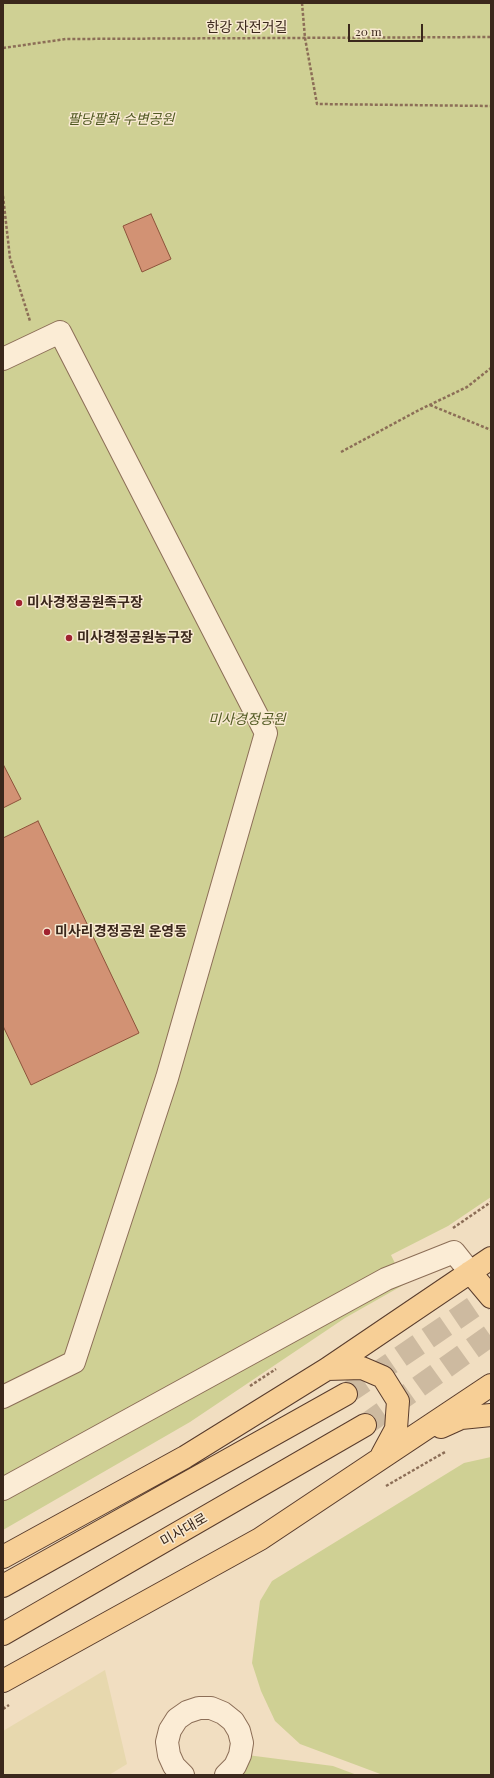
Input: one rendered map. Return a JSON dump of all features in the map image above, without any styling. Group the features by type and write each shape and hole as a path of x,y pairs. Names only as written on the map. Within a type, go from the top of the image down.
{"main road":[{"path":"3,1557 185,1457 326,1369 491,1258"},
{"path":"470,1272 491,1297"},
{"path":"326,1369 362,1368 383,1377 398,1400 396,1429 386,1453"},
{"path":"3,1681 260,1539 386,1453 491,1384"},
{"path":"3,1586 346,1394"},
{"path":"386,1453 461,1418 491,1415"},
{"name":"미사대로","path":"3,1634 365,1425"}],"lane":[{"path":"3,359 60,332 266,733 167,1078 74,1362 3,1397"},
{"path":"3,1489 386,1279 454,1252 470,1272"},
{"path":"183,1775 174,1766 168,1755 167,1742 170,1730 177,1719 187,1712 199,1708 211,1708 223,1713 233,1721 239,1731 242,1743 240,1755 235,1766 226,1775"}],"path":[{"path":"302,3 305,38 317,104 491,106"},
{"name":"한강 자전거길","path":"3,48 66,39 491,37"},
{"path":"3,196 10,258 37,342"},
{"path":"341,452 467,387 491,368"},
{"path":"430,405 491,430"},
{"path":"450,1230 491,1202"},
{"path":"244,1390 282,1364"}],"shaded area":[{"path":"105,1670 127,1764 109,1775 3,1775 3,1731"}],"green space":[{"name":"미사경정공원","path":"3,3 491,3 491,1197 448,1226 391,1255 405,1284 345,1318 190,1422 3,1530"},
{"path":"491,1457 491,1775 383,1775 300,1744 275,1721 261,1691 252,1663 260,1601 272,1581 464,1463"},
{"path":"247,1755 333,1766 357,1775 236,1775"}],"building":[{"path":"151,214 171,259 142,272 123,226"},
{"path":"3,764 21,799 3,808"},
{"name":"미사리경정공원 운영동","path":"38,821 139,1033 31,1085 3,1026 3,838"}],"tunnel":[{"path":"346,1394 491,1295"},
{"path":"365,1425 491,1335"}],"place":[{"name":"미사경정공원족구장","path":"19,603"},
{"name":"미사경정공원농구장","path":"69,638"},
{"name":"미사리경정공원 운영동","path":"47,932"}],"park label":[{"name":"팔당팔화 수변공원","path":"121,120"}]}
